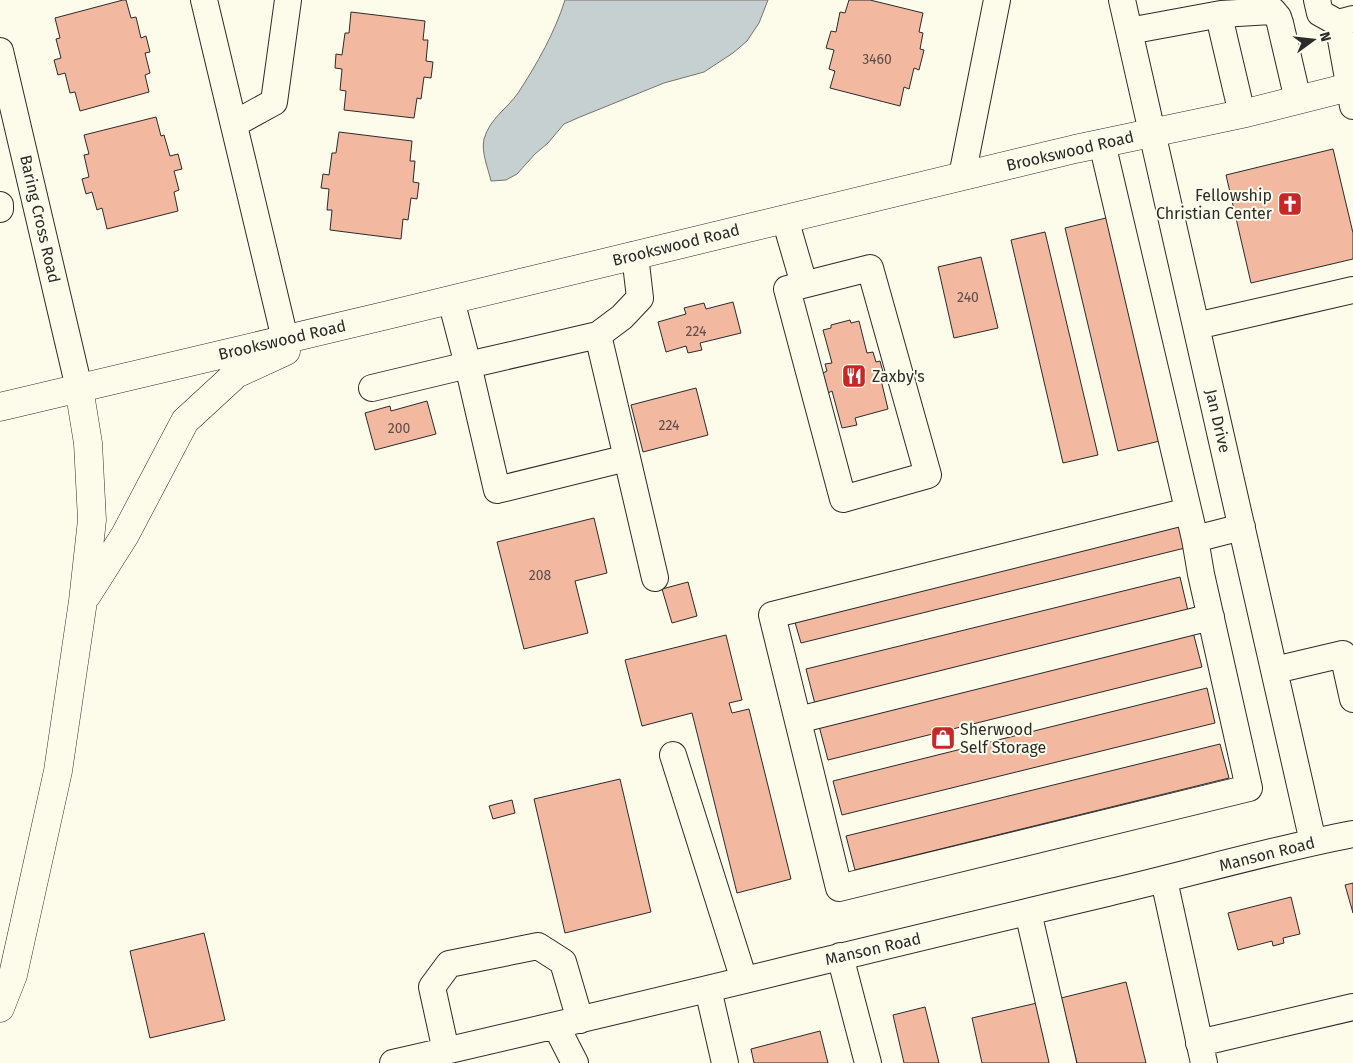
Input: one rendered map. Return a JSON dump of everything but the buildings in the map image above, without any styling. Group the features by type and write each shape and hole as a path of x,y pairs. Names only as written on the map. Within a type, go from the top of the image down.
{"main road":[{"name":"Brookswood Road","path":"0,407 1102,143 1242,114 1298,100 1352,93"},
{"path":"83,601 125,535 185,421 236,374 340,326"},
{"path":"0,1008 13,976 58,771 83,601 92,520 88,443 79,388"}],"street":[{"path":"204,0 285,339"},
{"path":"234,124 274,102 288,0"},
{"path":"962,176 997,0"},
{"name":"Jan Drive","path":"1122,0 1313,842"},
{"path":"1317,0 1320,13 1346,21 1352,93"},
{"path":"1129,31 1221,14 1273,11 1280,23 1298,100"},
{"path":"1221,14 1222,29 1242,114"},
{"name":"Baring Cross Road","path":"0,51 79,388"},
{"path":"1102,143 1195,539 1249,788 839,888 772,615 1188,511"},
{"path":"785,219 804,284"},
{"path":"372,388 598,334 622,317 640,298 635,255"},
{"path":"870,268 928,475 843,499 788,289 804,284 870,268"},
{"path":"1196,326 1353,290"},
{"path":"451,300 497,490 627,458"},
{"path":"598,334 655,578"},
{"path":"1195,539 1242,527"},
{"path":"798,720 1211,617"},
{"path":"1275,670 1343,654 1353,699"},
{"path":"673,755 744,980"},
{"name":"Manson Road","path":"393,1063 568,1023 840,956 1164,880 1313,842 1353,834"},
{"path":"1164,880 1201,1053 1353,1007"},
{"path":"1028,912 1063,1063"},
{"path":"446,1051 432,987 449,964 538,946 563,962 568,1023 575,1063"},
{"path":"840,956 868,1063"},
{"path":"708,989 725,1063"}],"shaded area":[{"path":"565,0 768,0 759,23 747,41 733,53 704,72 664,83 564,124 517,174 506,180 491,181 483,149 484,139 494,119 514,99 532,71 551,36"}],"place":[{"name":"Fellowship Christian Center","path":"1290,204"},
{"name":"Zaxby's","path":"854,376"},
{"name":"Sherwood Self Storage","path":"943,738"}]}
